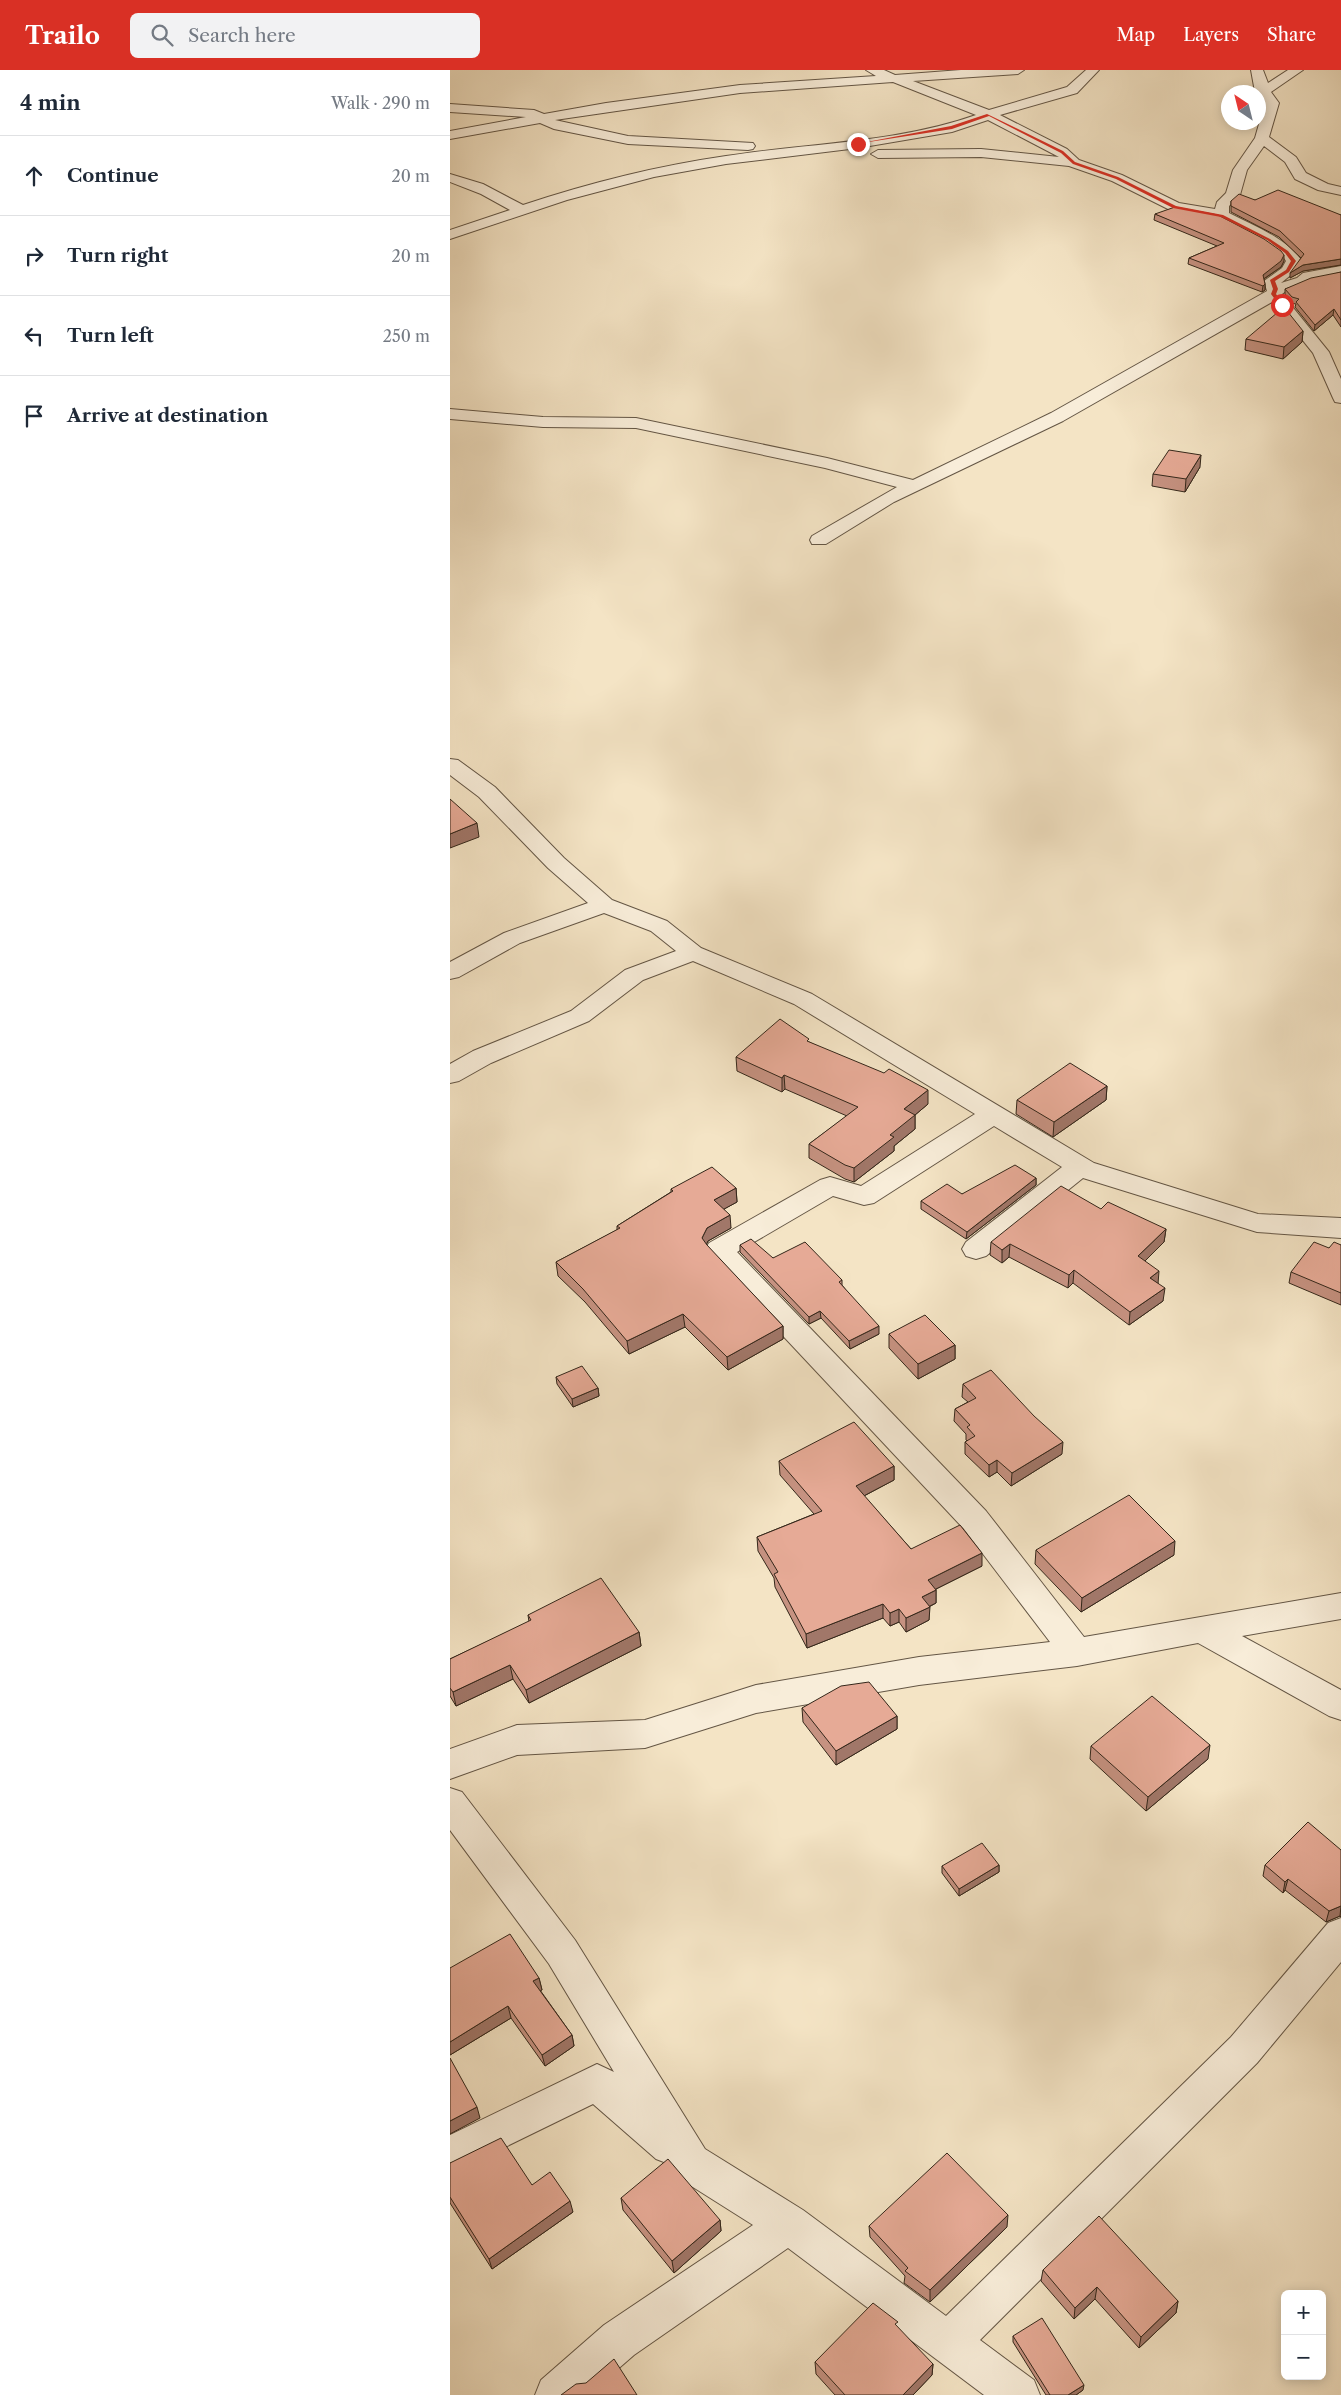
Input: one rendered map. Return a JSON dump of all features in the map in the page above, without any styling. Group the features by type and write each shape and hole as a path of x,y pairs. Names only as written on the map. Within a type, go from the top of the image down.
{"street":[{"path":"872,70 989,114 1062,152 1074,163"},
{"path":"450,135 606,107 740,89 1018,70"},
{"path":"450,235 520,210 653,173 726,160 858,144 952,128 989,114 1072,90 1093,70"},
{"path":"1256,70 1261,77 1262,85"},
{"path":"1266,89 1297,70"},
{"path":"1266,96 1272,103 1266,124"},
{"path":"450,108 534,114 554,125 628,140 733,144 794,152 981,153 1074,163 1117,178 1175,207 1222,216 1269,240 1287,252 1294,261 1292,266 1272,280 1275,291 1321,352 1341,398"},
{"path":"1222,216 1222,205 1233,195 1240,170 1262,138 1264,130"},
{"path":"1262,138 1291,160 1300,176 1323,188 1341,191"},
{"path":"450,178 472,184 520,210"},
{"path":"819,540 888,498 1057,417 1275,291 1302,281 1308,276 1341,271"},
{"path":"450,414 543,422 636,423 827,462 915,486"},
{"path":"451,766 487,792 556,863 604,905 659,926 693,953 803,999 1081,1166 1257,1223 1341,1228"},
{"path":"450,972 512,938 604,905"},
{"path":"450,1075 482,1057 580,1016 634,975 693,953"},
{"path":"994,1114 864,1196 830,1186 719,1250 975,1520 1077,1652"},
{"path":"976,1248 1081,1166"},
{"path":"450,1764 517,1740 645,1734 756,1699 919,1671 1077,1652 1341,1606"},
{"path":"1201,1629 1341,1706"},
{"path":"450,1802 562,1952 691,2163"},
{"path":"948,2343 1244,2050 1341,1936"},
{"path":"450,2155 598,2082 691,2163 790,2224 1019,2395"},
{"path":"556,2395 619,2340 790,2224"}],"building":[{"path":"1278,190 1341,215 1341,259 1303,265 1290,273 1304,254 1280,231 1231,206 1231,201 1239,194 1255,200"},
{"path":"1175,207 1218,215 1264,239 1284,255 1281,261 1263,275 1265,284 1263,286 1189,258 1224,243 1155,214"},
{"path":"1341,272 1341,320 1334,309 1315,325 1296,302 1299,299 1292,297 1285,289 1311,278"},
{"path":"1284,307 1303,331 1284,347 1246,339"},
{"path":"1169,450 1201,455 1186,479 1153,474"},
{"path":"450,799 477,823 450,834"},
{"path":"780,1019 809,1039 807,1041 884,1073 889,1069 928,1090 904,1109 915,1115 890,1135 894,1137 854,1168 845,1165 809,1144 858,1107 784,1075 782,1078 736,1057"},
{"path":"1070,1063 1107,1086 1054,1122 1017,1100"},
{"path":"1015,1165 1036,1178 967,1232 921,1201 947,1184 962,1194"},
{"path":"712,1167 736,1188 714,1200 730,1215 707,1228 702,1238 783,1326 727,1357 683,1314 627,1341 583,1289 556,1262 620,1228 617,1226 673,1191 671,1189"},
{"path":"1061,1186 1101,1209 1108,1202 1166,1229 1138,1256 1159,1271 1150,1278 1165,1288 1130,1312 1074,1270 1069,1275 1010,1244 1002,1250 991,1242"},
{"path":"751,1239 773,1258 805,1242 842,1280 839,1282 879,1326 849,1341 820,1311 809,1317 740,1245"},
{"path":"1314,1242 1329,1248 1334,1242 1341,1245 1341,1293 1291,1272"},
{"path":"925,1315 955,1345 918,1364 889,1334"},
{"path":"582,1366 598,1388 572,1399 556,1377"},
{"path":"991,1370 1034,1416 1063,1442 1012,1473 997,1460 989,1465 965,1442 975,1436 967,1427 970,1425 955,1409 976,1398 963,1384"},
{"path":"854,1422 894,1466 856,1486 911,1549 960,1525 982,1553 928,1580 936,1590 922,1597 930,1607 906,1618 899,1609 890,1613 883,1604 806,1634 774,1574 778,1572 757,1537 822,1511 779,1461"},
{"path":"1129,1495 1175,1541 1082,1598 1036,1550"},
{"path":"601,1578 639,1632 526,1690 510,1665 453,1692 450,1688 450,1659 531,1620 528,1615"},
{"path":"869,1682 897,1716 836,1751 802,1708 841,1686"},
{"path":"1152,1696 1210,1745 1148,1797 1091,1746"},
{"path":"1308,1822 1341,1850 1341,1906 1329,1911 1288,1879 1285,1882 1265,1865"},
{"path":"982,1843 999,1865 959,1889 942,1866"},
{"path":"510,1934 539,1978 533,1981 572,2035 542,2055 508,2006 450,2042 450,1968"},
{"path":"450,2058 477,2107 450,2121"},
{"path":"501,2138 532,2185 550,2172 570,2201 489,2259 450,2197 450,2163"},
{"path":"947,2153 1008,2215 930,2290 905,2271 908,2268 869,2226"},
{"path":"668,2159 720,2220 672,2261 621,2198"},
{"path":"1099,2216 1178,2301 1141,2337 1097,2287 1075,2308 1043,2270"},
{"path":"873,2303 898,2322 895,2324 933,2364 903,2395 845,2395 815,2362"},
{"path":"1042,2318 1084,2385 1068,2395 1050,2395 1013,2336"},
{"path":"614,2359 637,2395 561,2395 576,2384 586,2383"}],"route":[{"path":"858,144 952,128 989,114 1011,128 1062,152 1074,163 1117,178 1175,207 1222,216 1269,240 1287,252 1294,261 1288,271 1272,280 1276,289 1274,294 1282,305"}]}
